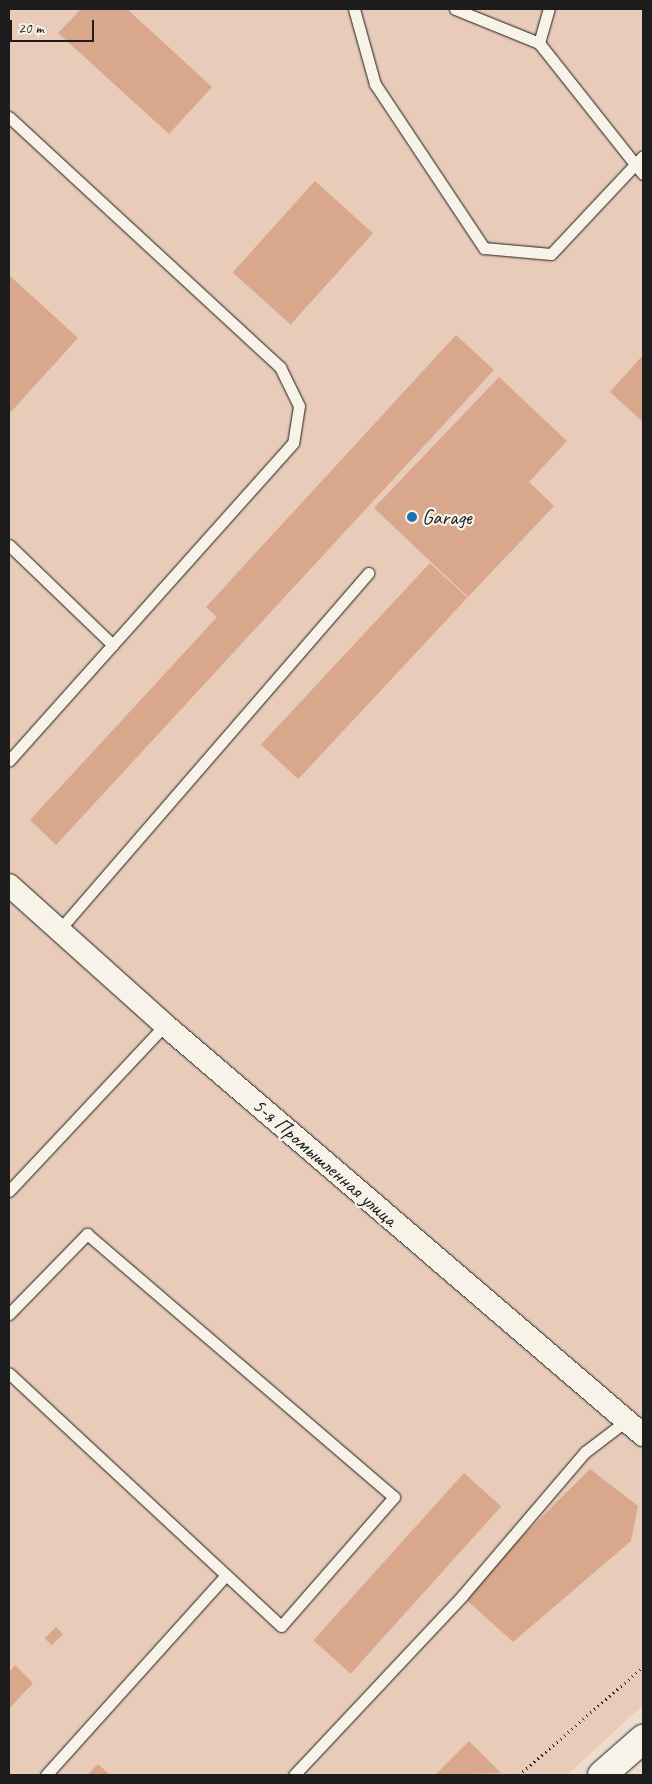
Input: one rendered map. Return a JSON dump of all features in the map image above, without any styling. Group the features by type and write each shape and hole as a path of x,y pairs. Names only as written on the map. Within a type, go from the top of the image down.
{"main road":[{"path":"602,1775 643,1739"}],"street":[{"name":"5-я Промышленная улица","path":"9,885 164,1024 635,1428"}],"lane":[{"path":"354,9 375,84 484,248 551,254 643,156"},
{"path":"455,9 540,43 643,174"},
{"path":"540,43 549,9"},
{"path":"9,117 280,367 299,406 293,443 9,761"},
{"path":"9,545 113,645"},
{"path":"60,929 368,573"},
{"path":"9,1191 164,1024"},
{"path":"9,1314 87,1234 394,1497 281,1626 9,1373"},
{"path":"294,1775 462,1596 585,1452 635,1428"},
{"path":"46,1775 226,1575"}],"path":[{"path":"519,1775 643,1667"}],"shaded area":[{"path":"9,9 643,9 643,1705 567,1775 9,1775"}],"building":[{"path":"81,9 127,9 212,87 169,134 58,33"},
{"path":"315,181 373,233 291,325 233,272"},
{"path":"9,275 78,338 9,414"},
{"path":"456,335 494,370 56,845 30,820 217,617 206,607"},
{"path":"643,355 643,422 610,392"},
{"path":"499,377 567,441 529,482 554,506 468,597 374,508"},
{"path":"430,563 467,598 298,779 261,744"},
{"path":"590,1469 638,1506 631,1541 513,1642 462,1596"},
{"path":"464,1473 501,1506 351,1674 313,1640"},
{"path":"56,1627 63,1634 52,1645 45,1638"},
{"path":"15,1665 33,1683 9,1709 9,1672"},
{"path":"469,1741 501,1773 435,1775"},
{"path":"98,1764 109,1774 87,1775"}],"place":[{"name":"Garage","path":"412,517"}]}
